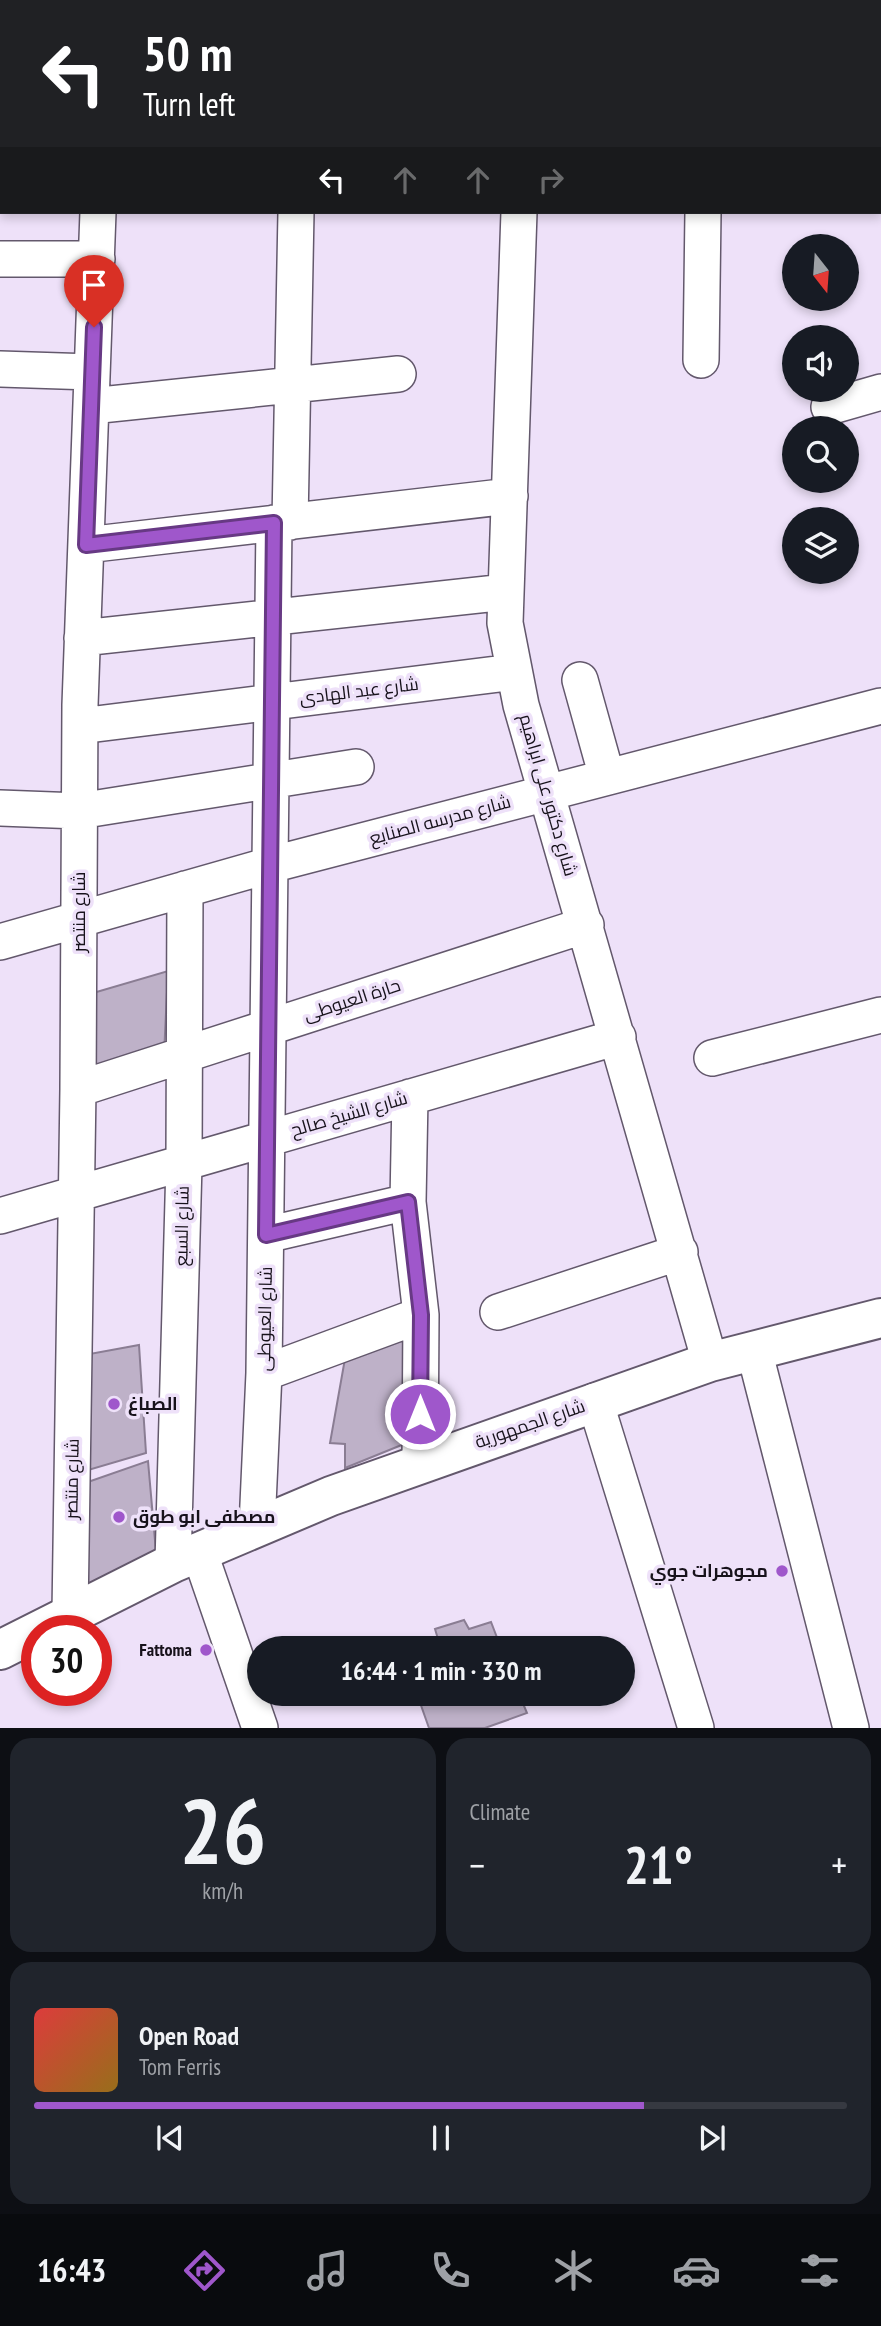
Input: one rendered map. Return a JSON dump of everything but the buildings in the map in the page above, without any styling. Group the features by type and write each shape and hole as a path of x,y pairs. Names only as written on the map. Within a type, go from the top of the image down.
{"main road":[{"name":"شارع الجمهورية","path":"0,1650 186,1557 257,1526 420,1463 710,1362 881,1318"}],"street":[{"name":"شارع منتصر","path":"70,1614 79,1089 80,726 98,214"},
{"name":"شارع العيوطى","path":"257,1526 264,1373 273,617 292,385 296,214"},
{"name":"شارع دكتور على ابراهيم","path":"519,214 505,623 514,672 547,792 710,1362"},
{"path":"702,360 703,214"},
{"path":"0,259 97,259"},
{"path":"0,369 92,372"},
{"path":"91,407 398,374"},
{"path":"829,407 881,392"},
{"path":"86,545 510,496"},
{"path":"82,638 506,592"},
{"name":"شارع عبد الهادى","path":"80,726 514,672"},
{"path":"580,680 607,777"},
{"name":"شارع مدرسه الصنايع","path":"0,942 270,865 881,706"},
{"path":"0,808 79,811 356,767"},
{"name":"شارع السبع","path":"185,889 186,1557"},
{"name":"حارة العيوطى","path":"79,1089 586,925"},
{"path":"712,1058 881,1015"},
{"name":"شارع الشيخ صالح","path":"0,1216 618,1037"},
{"path":"410,1097 408,1202 421,1315 420,1463"},
{"path":"266,1235 408,1202"},
{"path":"498,1312 680,1252"},
{"path":"264,1373 421,1315"},
{"path":"754,1350 851,1727"},
{"path":"595,1401 696,1727"},
{"path":"186,1557 260,1727"}],"place":[{"name":"الصباغ","path":"114,1404"},
{"name":"مصطفى ابو طوق","path":"119,1517"},
{"name":"مجوهرات جوي","path":"782,1571"},
{"name":"Fattoma","path":"206,1650"}],"route":[{"path":"94,327 86,545 274,523 266,1235 408,1202 421,1315 420,1414"}]}
